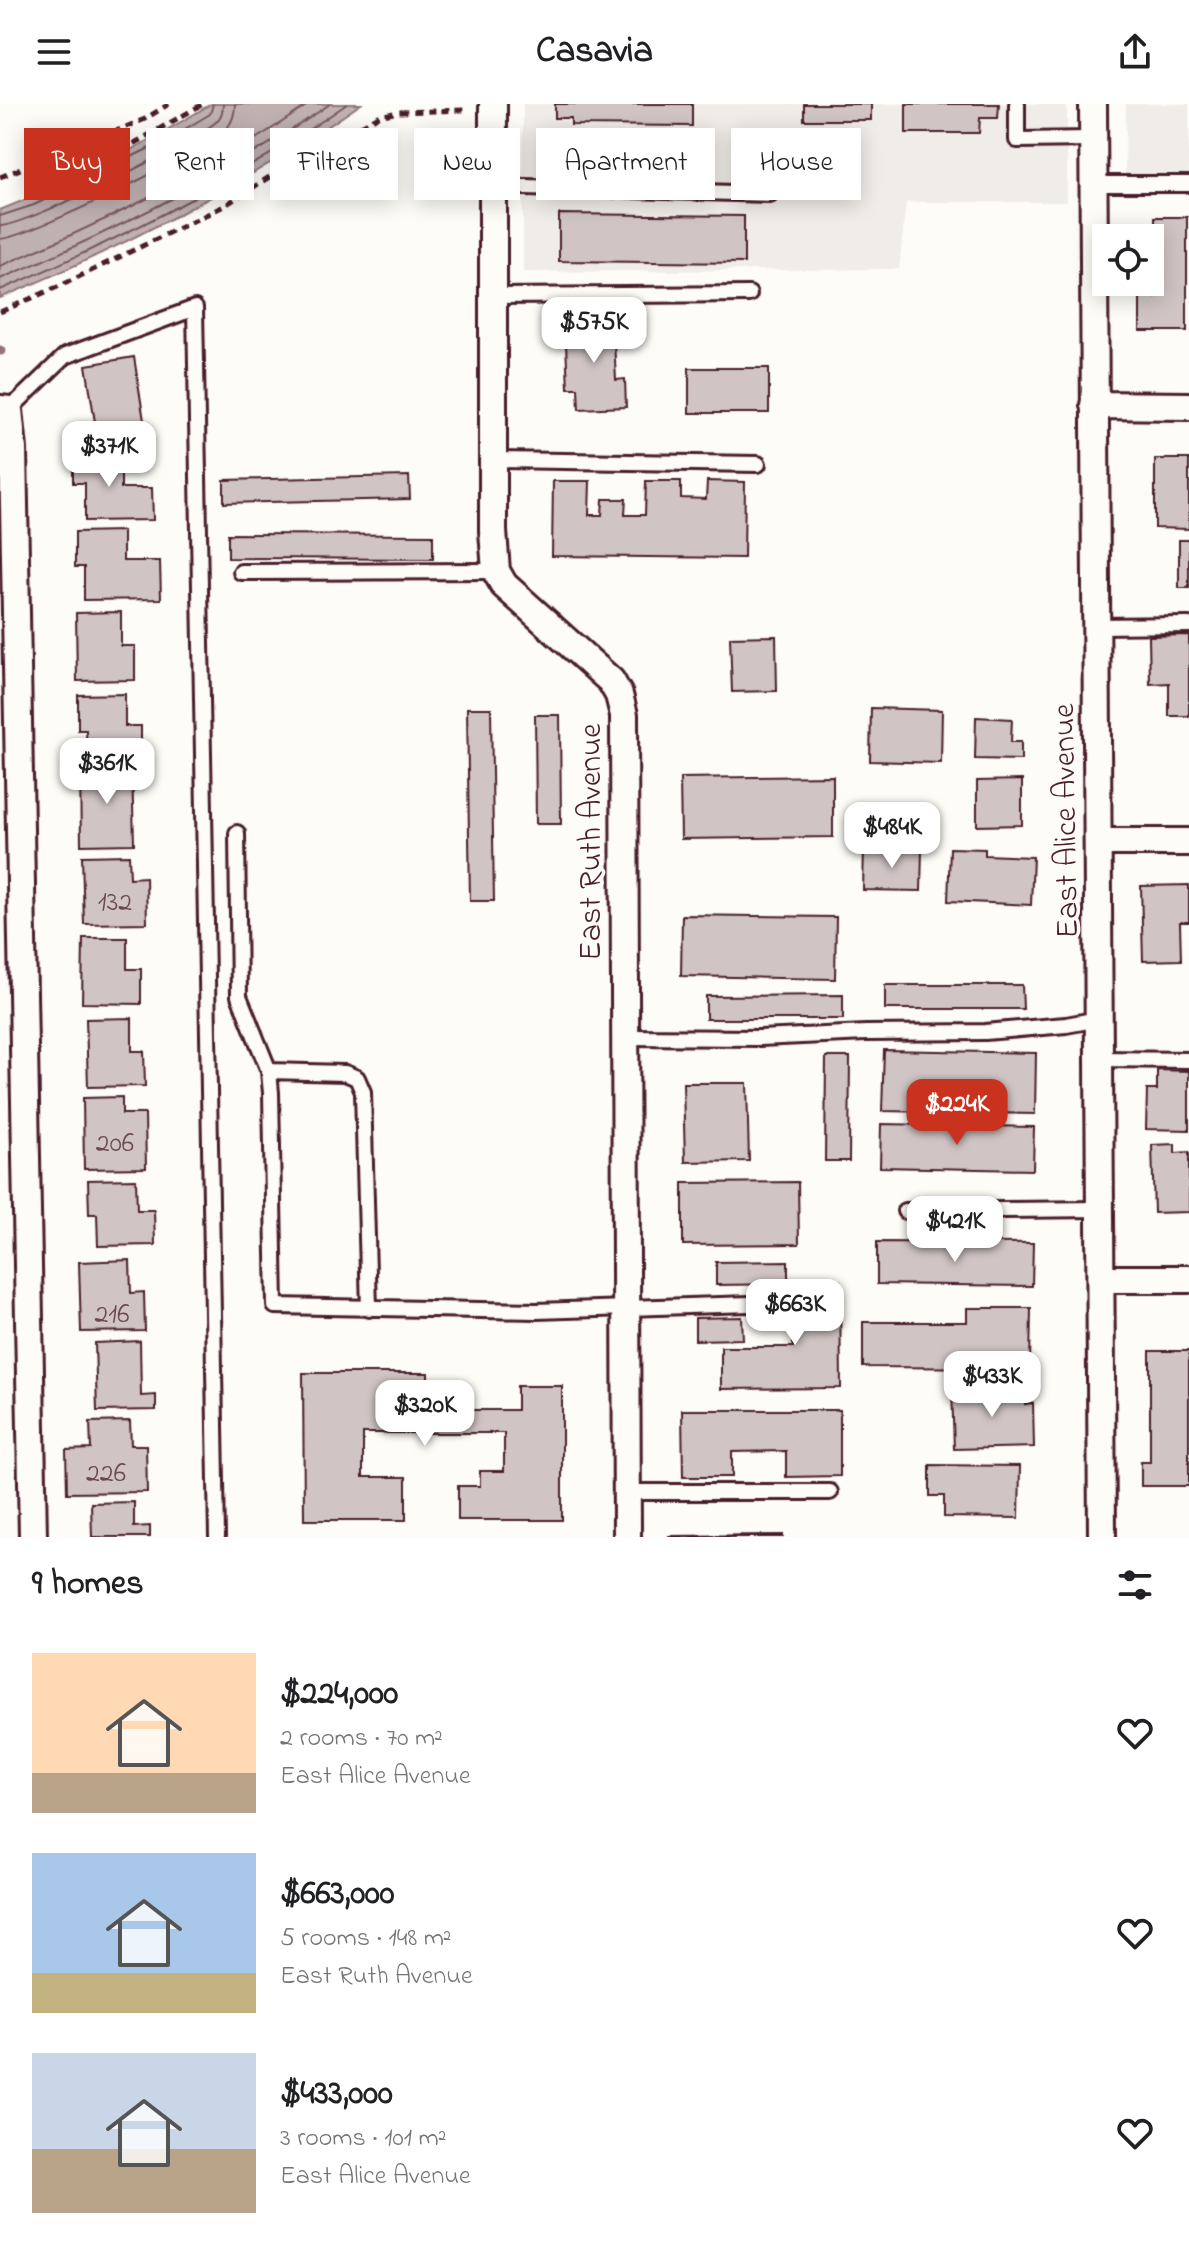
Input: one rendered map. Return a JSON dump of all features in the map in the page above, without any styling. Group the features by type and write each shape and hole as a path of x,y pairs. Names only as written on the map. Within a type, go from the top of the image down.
{"street":[{"name":"East Alice Avenue","path":"1093,104 1102,1537"},
{"path":"493,106 493,128"},
{"path":"493,200 493,531 496,571"},
{"path":"1094,405 1189,406"},
{"path":"4,409 13,449 33,1537"},
{"name":"East Ruth Avenue","path":"496,571 504,585 520,601 611,681 619,695 624,715 627,1537"},
{"path":"1098,842 1189,842"},
{"path":"1101,1279 1189,1279"}],"lane":[{"path":"1017,104 1017,140 1093,139"},
{"path":"1094,184 1189,184"},
{"path":"520,187 731,193"},
{"path":"492,296 749,294"},
{"path":"4,409 65,356 195,308 217,1537"},
{"path":"493,460 758,464"},
{"path":"241,572 496,571"},
{"path":"1096,626 1189,625"},
{"path":"237,833 239,996 269,1071 275,1306 626,1310 777,1303"},
{"path":"625,1037 760,1038 985,1032 1099,1019"},
{"path":"1099,1059 1189,1060"},
{"path":"269,1071 345,1073 357,1078 363,1092 369,1309"},
{"path":"905,1211 1101,1209"},
{"path":"627,1492 830,1492"}],"path":[{"path":"123,128 169,104"},
{"path":"130,145 203,104"},
{"path":"0,312 224,206 274,174 379,116 493,106"},
{"path":"0,177 24,168"}],"shaded area":[{"path":"523,104 1067,104 1067,202 906,202 899,269 523,272"},
{"path":"1126,104 1189,104 1189,175 1125,177"}],"water":[{"path":"211,104 361,104 325,128 270,128 270,163 254,172 254,128 170,128"},
{"path":"146,142 146,200 206,200 94,257 0,298 0,210 24,200 130,200 130,150"}],"building":[{"path":"555,104 692,104 692,126 571,125 571,118 555,118"},
{"path":"804,104 871,104 871,120 804,120"},
{"path":"906,104 999,104 998,118 980,118 979,133 906,133"},
{"path":"559,214 744,216 744,263 559,261"},
{"path":"1155,217 1187,217 1187,331 1140,331 1140,297 1164,296 1164,224 1155,224"},
{"path":"613,320 616,380 625,379 626,407 579,409 578,388 568,388 565,322"},
{"path":"134,357 145,427 97,435 86,365"},
{"path":"689,368 769,368 769,413 689,413"},
{"path":"73,451 121,451 121,488 152,488 153,520 85,521 85,483 73,483"},
{"path":"1155,459 1189,459 1189,529 1155,528"},
{"path":"409,476 410,499 224,503 224,480"},
{"path":"553,481 590,481 589,515 602,515 603,499 626,499 625,515 645,515 646,481 681,481 681,498 706,499 707,481 745,482 744,558 552,556"},
{"path":"123,531 123,561 160,561 161,599 84,600 84,567 75,567 75,532"},
{"path":"228,534 433,535 433,559 228,558"},
{"path":"1179,540 1189,540 1189,588 1179,588"},
{"path":"121,612 121,646 135,646 135,680 77,681 76,613"},
{"path":"1189,635 1189,716 1169,716 1169,683 1150,684 1149,636"},
{"path":"776,636 777,691 732,692 730,637"},
{"path":"125,694 125,726 141,726 141,762 87,763 86,730 78,730 78,695"},
{"path":"467,708 491,708 494,901 470,901"},
{"path":"871,708 942,710 941,763 870,761"},
{"path":"535,715 560,715 561,824 536,824"},
{"path":"976,717 1012,719 1011,742 1021,742 1021,760 975,759"},
{"path":"132,766 134,844 81,845 80,767"},
{"path":"833,776 833,837 681,839 680,778"},
{"path":"1022,780 1022,825 977,826 977,781"},
{"path":"864,848 922,849 921,891 863,890"},
{"path":"950,848 985,849 985,855 1033,857 1031,905 948,901"},
{"path":"129,855 130,878 146,877 147,923 84,924 82,856"},
{"path":"1189,885 1189,922 1180,922 1181,960 1143,961 1141,886"},
{"path":"682,915 836,917 835,979 681,976"},
{"path":"83,938 127,938 127,969 141,969 141,1004 82,1003"},
{"path":"885,985 1022,985 1023,1009 885,1009"},
{"path":"843,995 843,1019 706,1019 706,996"},
{"path":"132,1018 132,1051 144,1051 145,1086 88,1087 86,1019"},
{"path":"884,1050 1036,1053 1035,1114 882,1111"},
{"path":"826,1057 850,1057 849,1161 825,1161"},
{"path":"1157,1070 1189,1071 1189,1130 1146,1129 1147,1090 1157,1090"},
{"path":"683,1083 747,1083 749,1161 685,1162"},
{"path":"122,1097 122,1114 145,1114 146,1168 84,1169 83,1098"},
{"path":"881,1124 1034,1127 1033,1170 880,1167"},
{"path":"1175,1144 1175,1153 1189,1152 1189,1212 1154,1213 1152,1145"},
{"path":"136,1179 137,1210 154,1210 155,1245 98,1246 97,1214 89,1214 88,1180"},
{"path":"798,1182 799,1244 683,1245 683,1183"},
{"path":"877,1242 1033,1243 1032,1286 877,1284"},
{"path":"130,1260 131,1293 144,1292 145,1331 81,1332 79,1262"},
{"path":"788,1261 788,1284 716,1285 716,1262"},
{"path":"793,1281 840,1281 841,1388 721,1389 721,1347 793,1347"},
{"path":"967,1308 1031,1308 1030,1368 863,1367 863,1322 967,1322"},
{"path":"742,1317 743,1339 695,1340 695,1318"},
{"path":"140,1341 141,1396 156,1395 156,1410 97,1411 95,1343"},
{"path":"1150,1351 1189,1351 1189,1486 1141,1486 1141,1462 1150,1462"},
{"path":"303,1373 428,1373 428,1389 445,1389 445,1410 517,1410 517,1386 562,1386 562,1520 458,1520 458,1486 480,1486 480,1471 504,1471 504,1433 363,1433 363,1477 406,1477 406,1520 304,1520"},
{"path":"1025,1387 1025,1404 1033,1403 1034,1447 954,1449 952,1389"},
{"path":"682,1410 840,1410 840,1476 786,1477 786,1451 732,1452 732,1477 683,1477"},
{"path":"130,1421 131,1445 146,1445 147,1492 67,1493 66,1450 91,1449 90,1422"},
{"path":"930,1465 1020,1466 1019,1518 944,1517 944,1496 930,1496"},
{"path":"134,1502 134,1527 150,1526 150,1537 92,1537 91,1503"},
{"path":"669,1536 783,1537 669,1537"}]}
